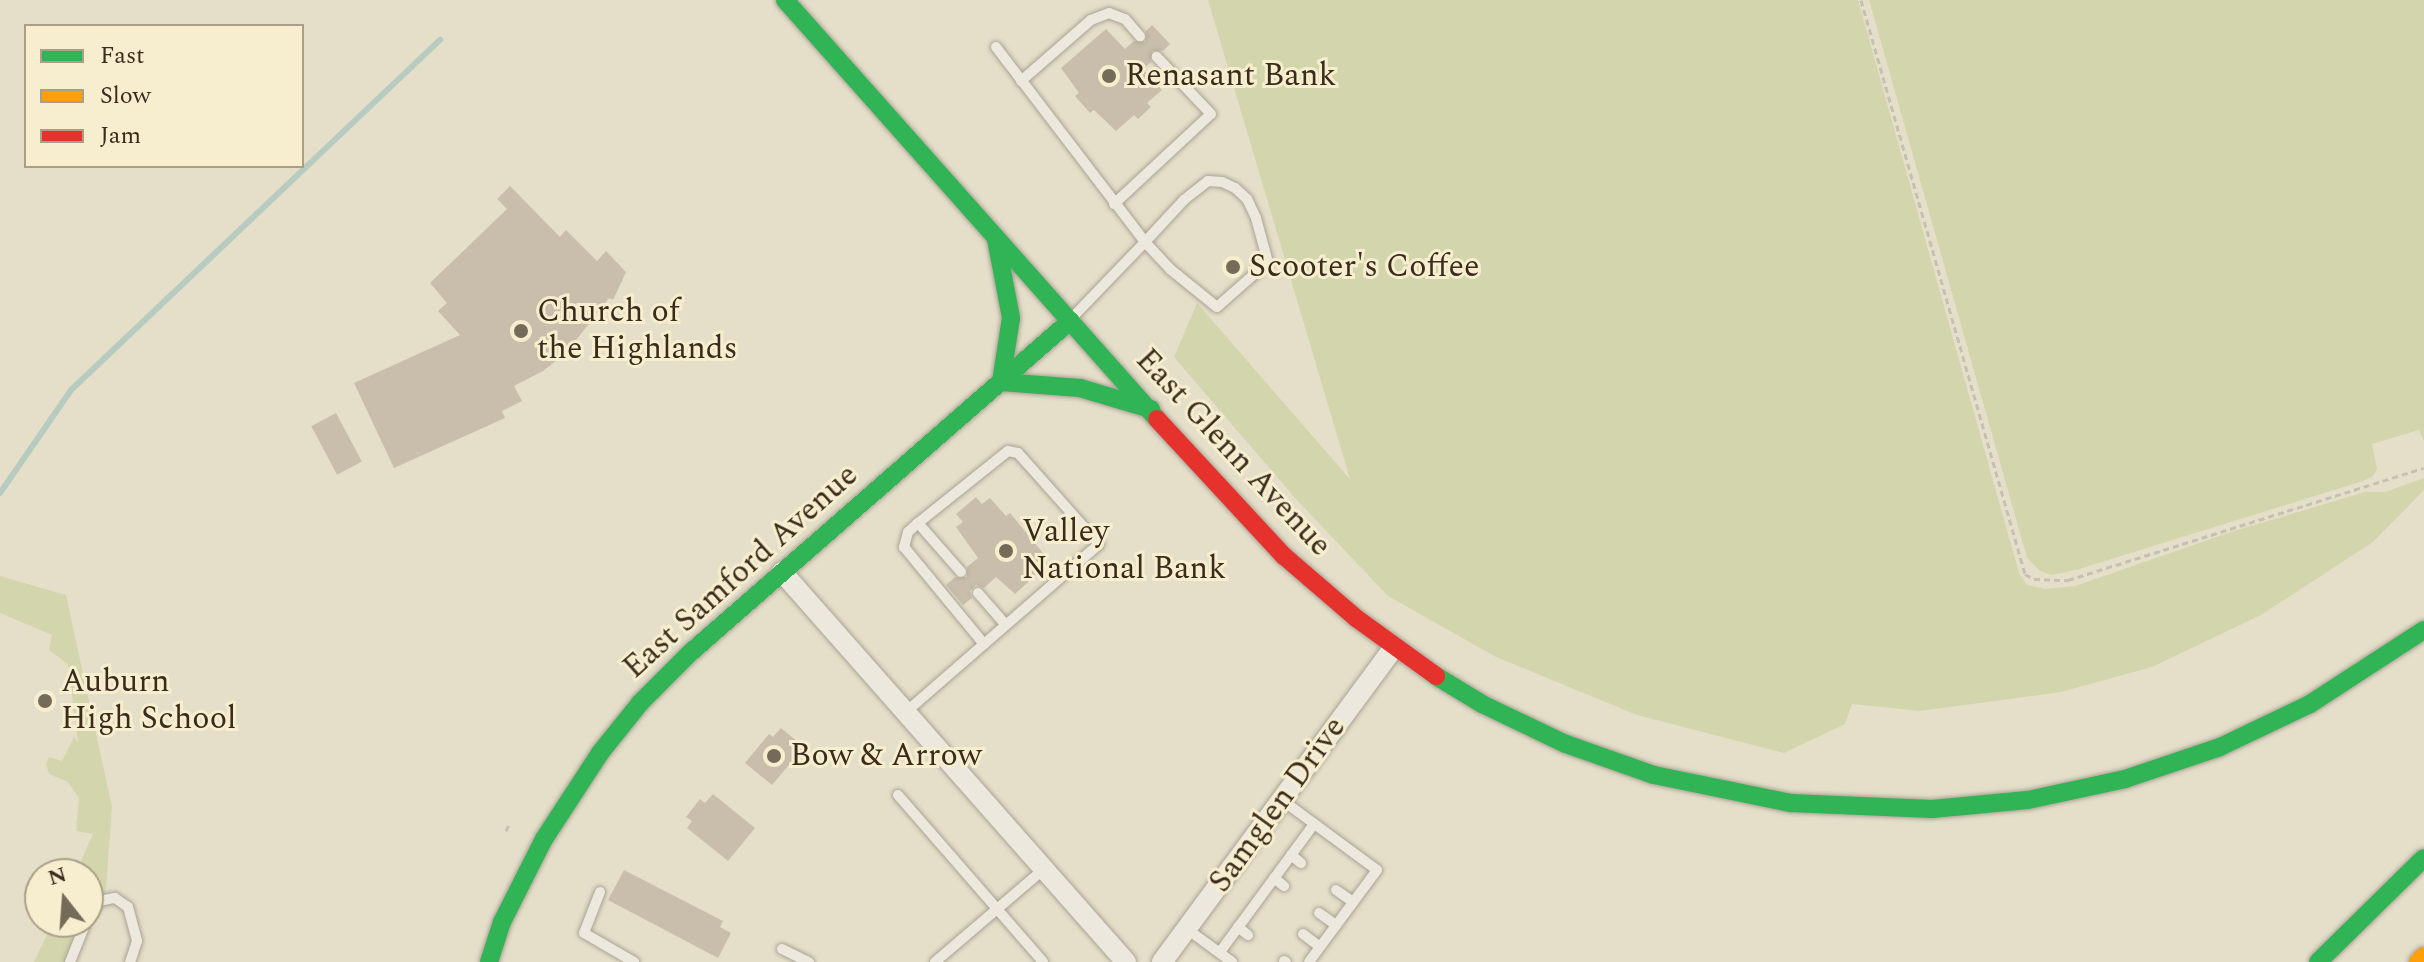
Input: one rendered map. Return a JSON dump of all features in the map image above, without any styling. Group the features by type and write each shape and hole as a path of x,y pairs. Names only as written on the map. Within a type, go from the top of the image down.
{"main road":[{"name":"East Glenn Avenue","path":"785,0 1210,479 1284,556 1394,647 1482,704 1523,725 1654,775 1791,803 1932,809 2016,801 2077,791 2173,764 2243,737 2310,704 2424,630"},
{"path":"994,234 1011,318 1001,382 1080,388 1151,409"},
{"name":"East Samford Avenue","path":"489,962 502,922 531,863 600,753 640,703 690,653 1070,321"},
{"path":"2318,962 2424,858"},
{"path":"2418,962 2424,956"}],"street":[{"path":"782,572 1126,962"},
{"name":"Samglen Drive","path":"1162,962 1394,647"}],"lane":[{"path":"1021,81 1091,20 1109,13 1125,19 1140,36"},
{"path":"996,47 1145,242 1170,269 1217,307 1268,262 1247,199 1222,182 1208,181 1145,242 1070,321"},
{"path":"1114,204 1211,114 1157,57"},
{"path":"907,711 1099,544 1018,453 1008,451 908,532 904,547 984,644"},
{"path":"918,523 961,572"},
{"path":"978,593 1005,624"},
{"path":"898,795 1043,962"},
{"path":"1282,800 1377,870 1309,962"},
{"path":"1220,952 1238,927 1262,905 1274,878 1314,824"},
{"path":"1291,855 1301,863"},
{"path":"935,962 1045,868"},
{"path":"1274,878 1284,886"},
{"path":"1336,890 1353,902"},
{"path":"600,892 584,933 634,962"},
{"path":"104,900 115,898 128,907 137,941 130,962"},
{"path":"1319,913 1336,925"},
{"path":"1238,927 1248,935"},
{"path":"1187,929 1232,962"},
{"path":"1303,934 1320,947"},
{"path":"70,962 80,938"},
{"path":"605,962 609,948"},
{"path":"782,949 809,962"}],"path":[{"path":"1861,0 2025,574 2034,579 2068,580 2424,468"},
{"path":"506,831 509,824"}],"green space":[{"path":"1208,0 1858,0 2019,573 2027,585 2045,589 2075,586 2231,532 2365,492 2385,492 2424,478 2424,490 2373,542 2261,615 2152,667 2061,692 1920,711 1852,704 1845,724 1784,753 1637,715 1496,657 1388,596 1295,498 1174,357 1197,303 1350,479"},
{"path":"1869,0 2424,0 2424,441 2419,430 2372,444 2377,469 2373,476 2363,481 2076,570 2052,575 2040,571 2027,558"},
{"path":"0,576 66,595 112,807 104,904 104,858 82,858 93,834 76,831 79,798 68,782 49,774 46,764 49,757 62,761 74,737 78,743 68,664 49,650 52,635 0,613"},
{"path":"45,938 82,938 66,962 34,962"}],"building":[{"name":"Renasant Bank","path":"1152,25 1170,44 1163,51 1152,51 1151,62 1143,69 1162,90 1147,103 1151,107 1138,119 1134,115 1116,131 1094,110 1090,113 1075,96 1079,93 1061,68 1106,29 1125,49 1134,41 1145,42 1146,31"},
{"name":"Church of the Highlands","path":"510,186 560,237 566,230 597,261 606,251 626,272 613,300 609,298 566,353 543,371 514,386 522,401 502,411 505,418 394,468 354,383 460,335 438,311 447,303 430,283 507,209 497,199"},
{"path":"336,413 362,462 337,475 311,426"},
{"name":"Valley National Bank","path":"976,497 982,504 990,498 1006,516 1010,513 1043,553 1040,556 1048,564 1015,594 996,577 984,588 976,585 970,591 972,598 963,605 946,585 955,577 967,577 967,567 978,558 956,527 963,522 956,514"},
{"path":"781,728 804,747 772,785 745,763 769,734 773,737"},
{"path":"713,794 755,828 728,861 687,828 692,821 686,817 700,799 705,803"},
{"path":"624,870 723,921 720,927 731,933 718,958 608,900"}],"waterway":[{"path":"0,493 71,390 440,40"}],"traffic: fast":[{"path":"785,0 1157,419"},
{"path":"996,239 1011,318 1001,382"},
{"path":"489,962 502,922 544,839 600,753 640,703 690,653 1070,321"},
{"path":"1001,382 1080,388 1151,409"},
{"path":"1436,676 1482,704 1566,744 1654,775 1791,803 1932,809 2028,800 2125,779 2220,747 2310,704 2424,630"},
{"path":"2318,962 2424,858"}],"traffic: slow":[{"path":"2418,962 2424,956"}],"traffic: jam":[{"path":"1157,419 1284,556 1356,618 1436,676"}],"place":[{"name":"Renasant Bank","path":"1109,76"},
{"name":"Scooter's Coffee","path":"1233,267"},
{"name":"Church of the Highlands","path":"521,331"},
{"name":"Valley National Bank","path":"1006,551"},
{"name":"Auburn High School","path":"45,701"},
{"name":"Bow & Arrow","path":"774,756"}]}
